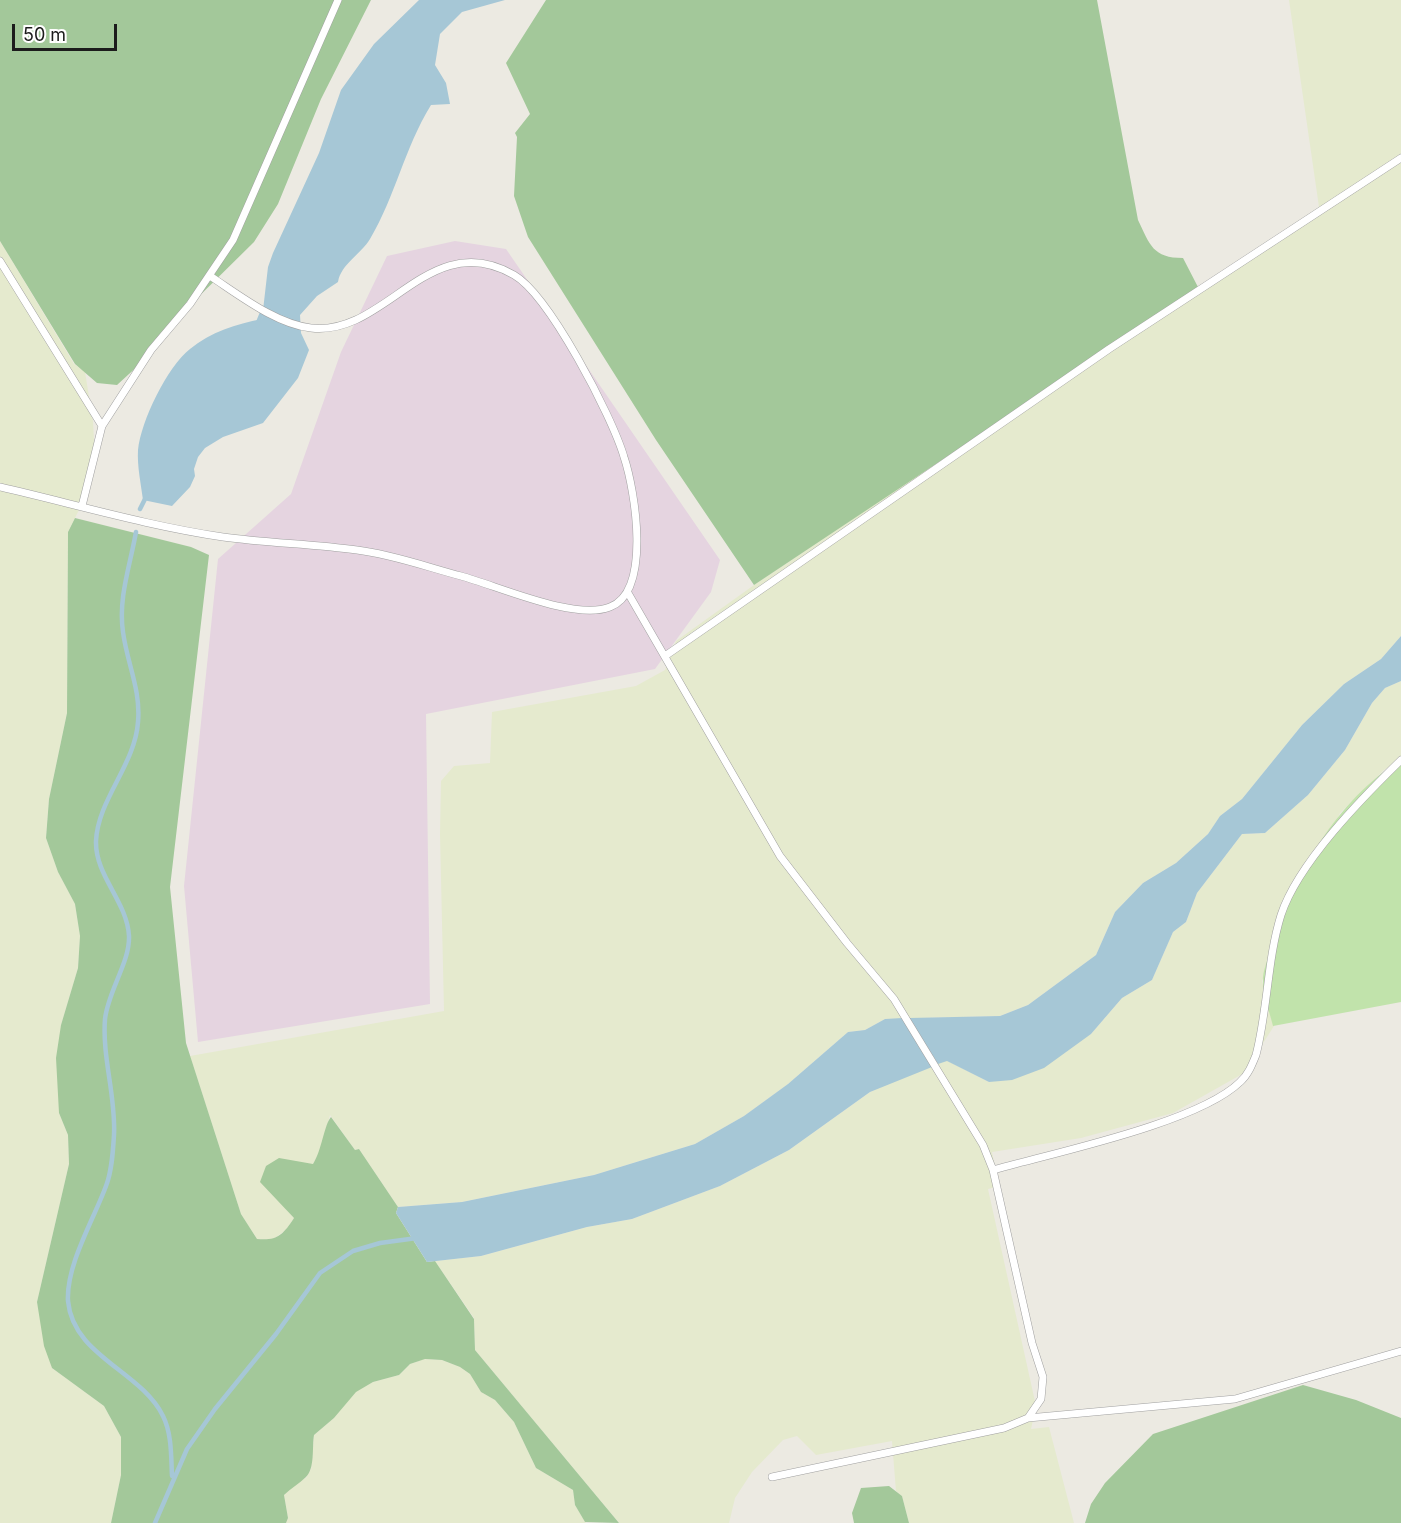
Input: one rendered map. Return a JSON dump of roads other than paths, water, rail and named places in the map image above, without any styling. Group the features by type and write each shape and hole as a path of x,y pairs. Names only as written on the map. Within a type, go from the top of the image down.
{"lane":[{"path":"82,506 102,426 151,350 210,276 248,208 338,0"},
{"path":"664,656 1109,349 1401,158"},
{"path":"0,261 102,426"},
{"path":"0,487 224,537 360,550 492,585 544,604 576,610 610,607 628,593 636,564 635,505 616,430 599,395 544,307 517,276 489,264 456,264 425,274 386,303 348,324 314,329 263,311 210,276"},
{"path":"628,593 780,856 847,943 894,999 983,1145 993,1170 1032,1343 1043,1377 1041,1399 1028,1418"},
{"path":"993,1170 1190,1111 1223,1095 1240,1082 1251,1067 1256,1055 1281,914 1292,892 1334,833 1401,760"},
{"path":"772,1477 1004,1428 1028,1418 1235,1399 1401,1351"}],"water":[{"path":"419,0 505,0 462,12 440,34 435,65 446,83 450,104 431,105 370,239 347,264 338,282 317,296 300,315 301,333 309,350 298,378 263,423 223,437 205,448 198,457 194,469 195,476 190,487 172,506 143,500 138,450 144,425 156,395 181,357 198,343 224,330 262,319 268,267 319,153 341,90 374,44"},
{"path":"1401,636 1401,681 1385,688 1372,703 1345,750 1308,795 1265,833 1242,834 1197,893 1186,922 1173,932 1152,980 1122,998 1091,1034 1044,1068 1012,1080 989,1082 947,1061 938,1064 909,1018 1000,1016 1028,1005 1096,955 1115,912 1143,883 1176,863 1208,834 1220,816 1242,799 1302,725 1344,684 1381,659"},
{"path":"902,1018 932,1067 870,1092 789,1150 720,1186 632,1219 587,1227 481,1256 427,1262 396,1213 398,1207 462,1202 594,1175 695,1144 744,1116 788,1084 848,1032 865,1030 885,1019"}],"waterway":[{"path":"257,325 264,308"},
{"path":"140,509 147,495"},
{"path":"136,532 123,594 122,619 125,643 136,688 138,722 130,753 103,811 96,841 100,866 123,911 129,936 126,956 110,998 105,1019 105,1048 114,1120 113,1154 106,1186 71,1272 68,1301 73,1320 82,1336 94,1350 140,1387 153,1400 163,1416 170,1438 172,1476"},
{"path":"155,1523 187,1449 320,1273 353,1251 380,1243 417,1238"}]}
